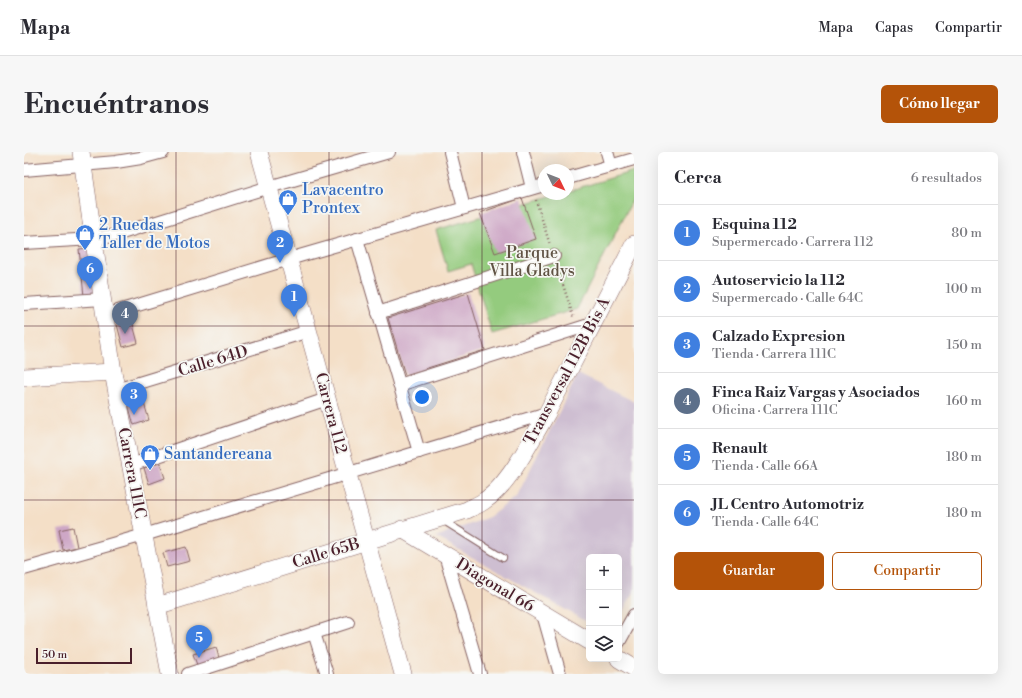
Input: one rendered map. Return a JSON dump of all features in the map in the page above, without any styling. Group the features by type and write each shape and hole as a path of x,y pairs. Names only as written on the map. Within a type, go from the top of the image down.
{"street":[{"path":"24,170 82,159 116,162 141,158 163,152"},
{"name":"Carrera 112","path":"259,152 403,674"},
{"path":"24,244 94,239 112,236 269,187 389,152"},
{"path":"450,152 464,208"},
{"path":"105,315 289,259 538,187 523,152"},
{"path":"608,152 611,166"},
{"name":"Carrera 111C","path":"82,159 116,390 170,674"},
{"path":"574,176 634,159"},
{"path":"357,239 419,452"},
{"name":"Transversal 112B Bis A","path":"492,494 504,481 517,462 547,413 634,244"},
{"path":"378,313 554,256"},
{"path":"24,304 102,299"},
{"path":"399,385 592,324"},
{"name":"Calle 64D","path":"116,390 309,331"},
{"path":"24,377 113,372"},
{"path":"131,465 327,399"},
{"path":"24,569 144,535 547,413"},
{"name":"Calle 65B","path":"157,606 467,510 484,501 492,494"},
{"name":"Diagonal 66","path":"402,529 586,639"},
{"path":"445,555 480,674"},
{"path":"543,614 560,674"},
{"path":"622,637 634,615"},
{"path":"188,674 348,622"},
{"path":"314,633 327,674"},
{"path":"622,661 634,668"}],"lane":[{"path":"439,518 503,558"}],"shaded area":[{"path":"578,374 634,402 634,592 622,613 622,554 586,554 586,621 436,537 489,517 517,496"}],"green space":[{"name":"Parque Villa Gladys","path":"634,171 634,197 577,309 492,334 471,264 448,271 436,230 538,200 574,200 574,189"}],"building":[{"path":"522,198 536,239 495,253 480,213"},
{"path":"90,248 96,294 84,296 79,249"},
{"path":"468,293 485,350 405,375 388,318"},
{"path":"131,317 138,343 123,347 116,321"},
{"path":"141,393 149,420 134,425 126,397"},
{"path":"160,463 165,478 149,484 144,468"},
{"path":"73,527 77,547 63,550 59,530"},
{"path":"186,547 190,561 167,567 163,553"},
{"path":"216,647 219,658 197,665 193,654"}],"place":[{"name":"Lavacentro Prontex","path":"288,216"},
{"name":"2 Ruedas Taller de Motos","path":"85,251"},
{"name":"Autoservicio la 112","path":"280,263"},
{"name":"JL Centro Automotriz","path":"90,289"},
{"name":"Esquina 112","path":"294,317"},
{"name":"Finca Raiz Vargas y Asociados","path":"125,334"},
{"name":"Calzado Expresion","path":"134,415"},
{"name":"Santandereana","path":"150,471"},
{"name":"Renault","path":"199,658"}]}
